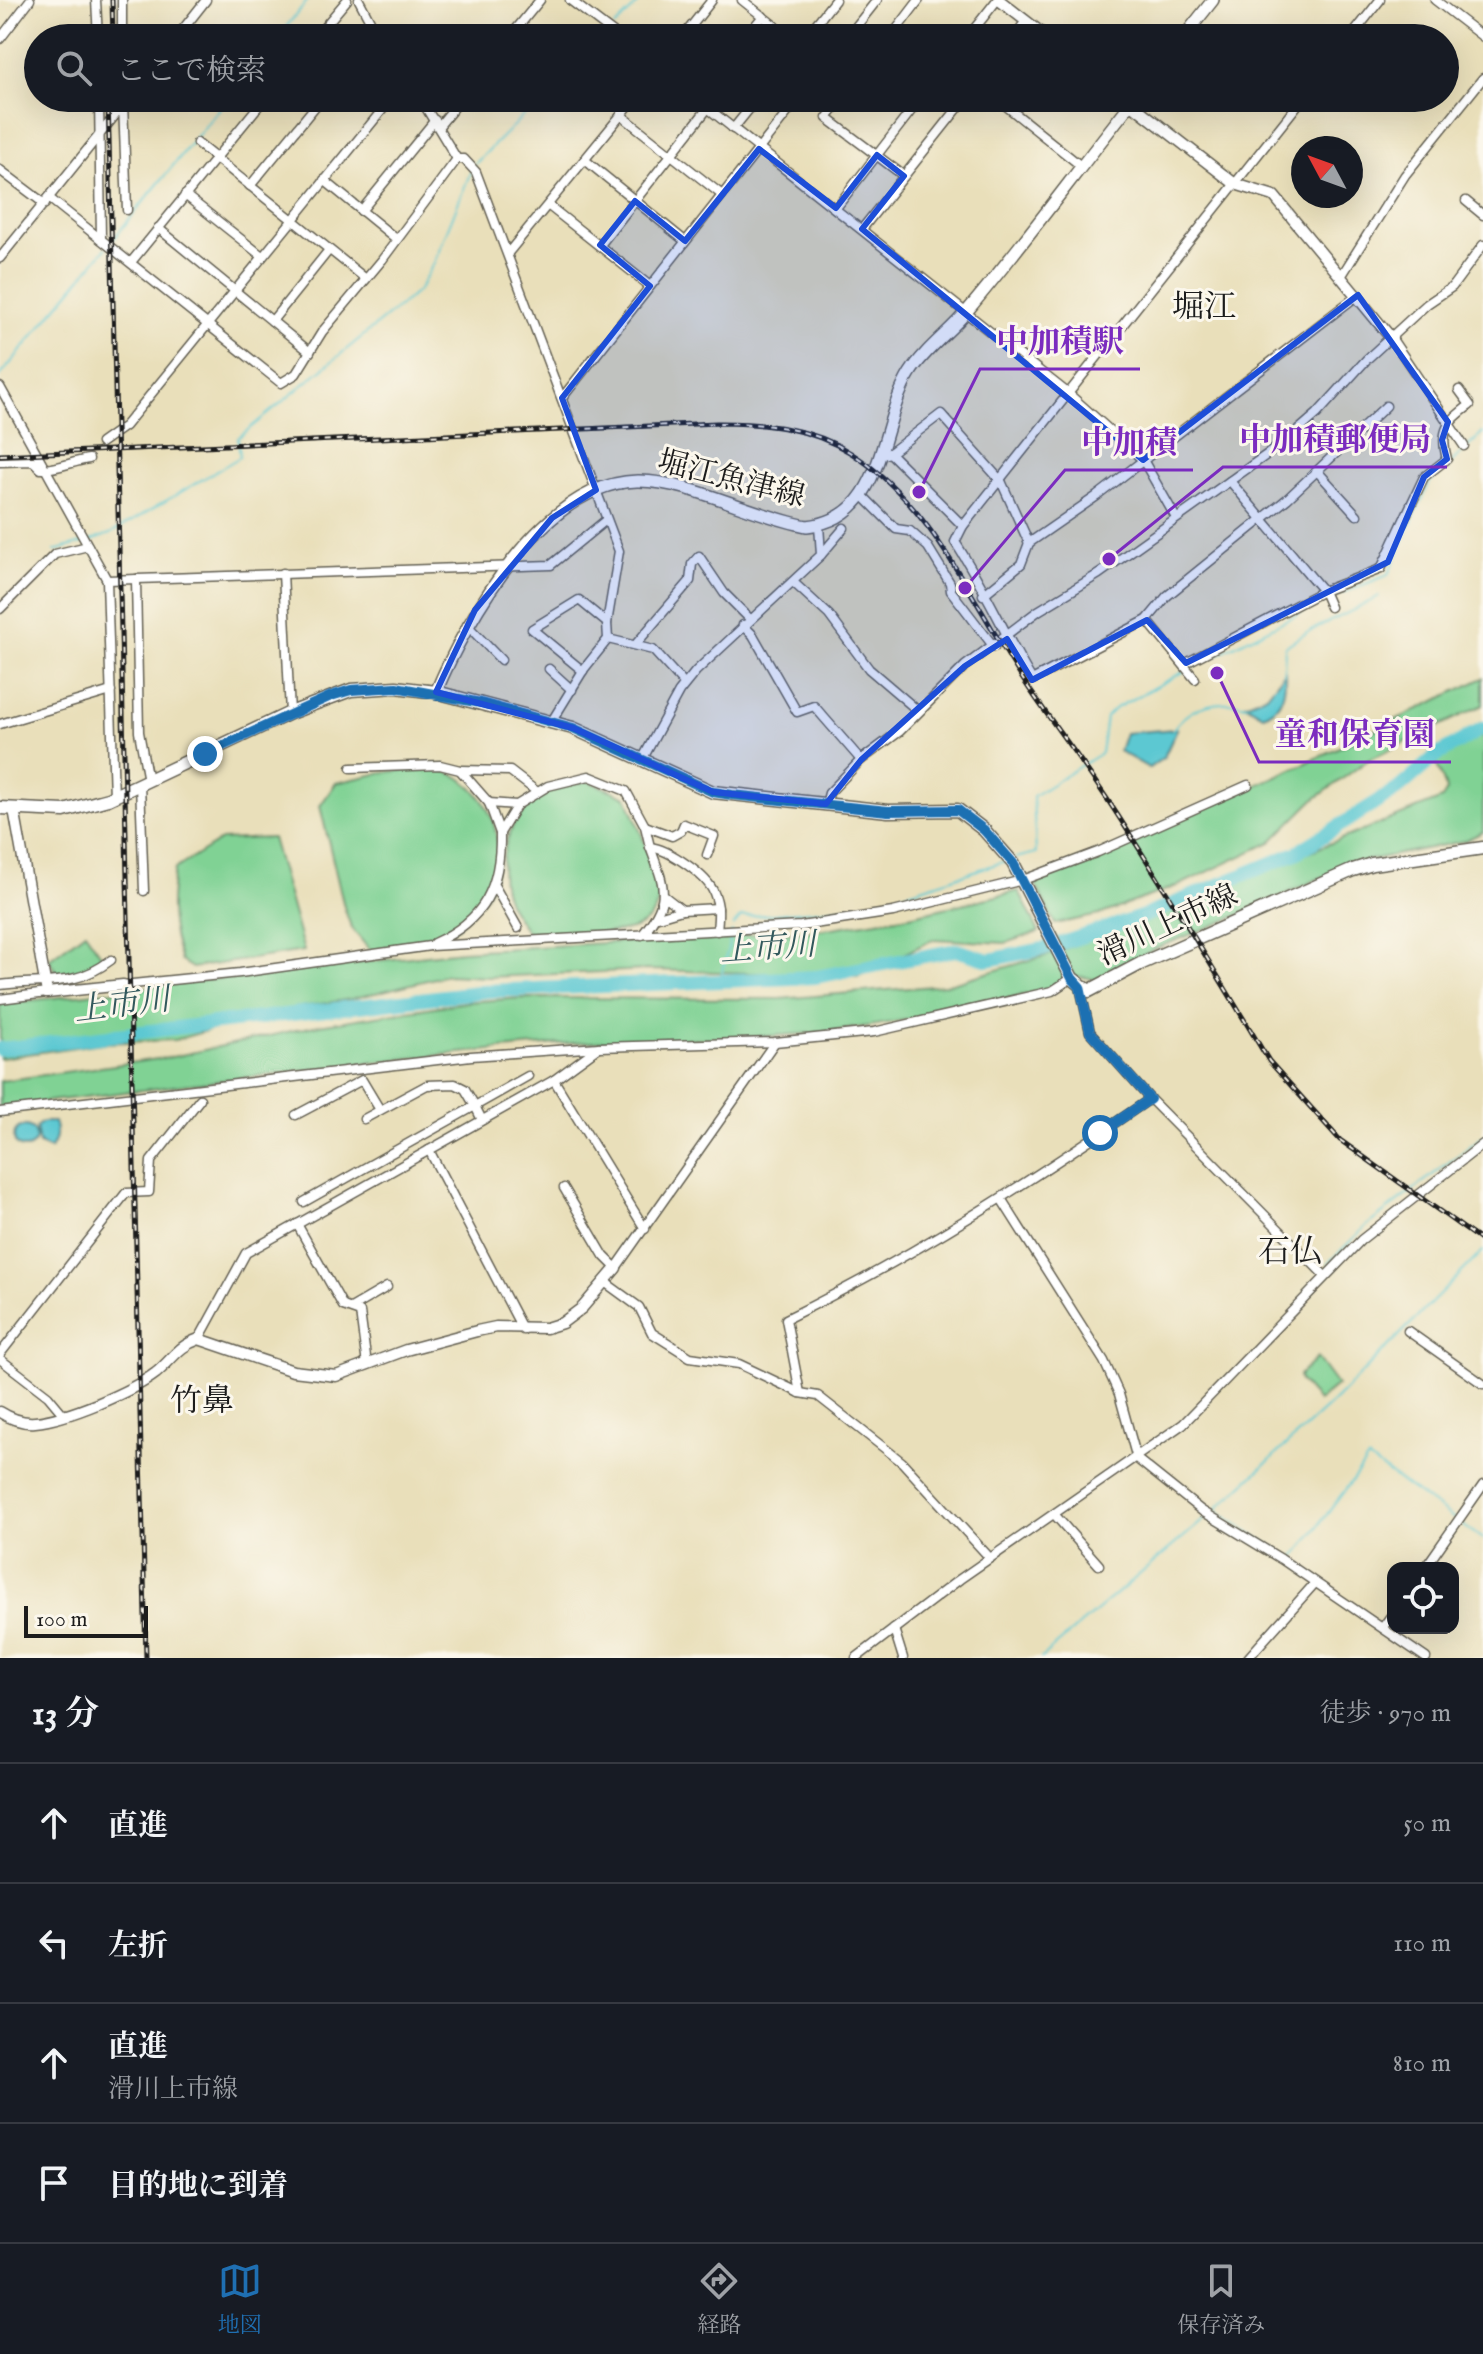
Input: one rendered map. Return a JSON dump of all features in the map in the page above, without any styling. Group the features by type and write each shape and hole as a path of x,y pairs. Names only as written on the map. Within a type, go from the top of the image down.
{"main road":[{"path":"1194,24 1213,0"},
{"name":"堀江魚津線","path":"436,692 466,625 509,567 552,518 596,490 636,481 662,484 791,523 819,525 850,508 862,495 886,454 911,371 967,312 1121,112"},
{"name":"滑川上市線","path":"7,808 64,811 114,797 290,713 351,690 396,687 436,692 552,721 713,792 888,811 958,810 1003,850 1023,880 1076,983 1089,991 1104,986 1140,964 1353,870 1372,864 1483,848"}],"street":[{"path":"0,39 30,0"},
{"path":"96,0 97,24"},
{"path":"122,0 122,24"},
{"path":"187,24 206,0"},
{"path":"327,24 347,0"},
{"path":"520,24 540,0"},
{"path":"570,0 602,24"},
{"path":"693,24 712,0"},
{"path":"742,0 773,24"},
{"path":"858,24 877,0"},
{"path":"901,24 919,0"},
{"path":"978,24 998,0 1030,24"},
{"path":"1361,24 1380,0"},
{"path":"1435,0 1483,37"},
{"path":"815,24 831,1"},
{"path":"363,2 371,24"},
{"path":"756,24 763,16"},
{"path":"1459,108 1483,78"},
{"path":"99,112 101,239"},
{"path":"0,258 116,112"},
{"path":"125,112 127,210"},
{"path":"132,261 253,112"},
{"path":"250,186 311,112"},
{"path":"101,443 125,426 380,112"},
{"path":"430,112 457,159"},
{"path":"361,211 448,112"},
{"path":"508,253 623,112"},
{"path":"600,245 705,112"},
{"path":"713,112 1070,395 1143,460 1176,518"},
{"path":"733,129 747,112"},
{"path":"562,398 788,112"},
{"path":"832,112 827,118 904,176"},
{"path":"836,208 910,112"},
{"path":"862,229 955,112"},
{"path":"1014,112 1081,166"},
{"path":"1145,112 1235,184 1274,196 1392,339 1464,446"},
{"path":"1292,112 963,526 955,542 976,574 983,595 1032,680 1147,620 1167,596 1317,471 1386,406"},
{"path":"1342,275 1405,175 1456,112"},
{"path":"621,115 722,195"},
{"path":"197,143 366,279"},
{"path":"0,170 132,261 281,383 296,374 322,332 457,159"},
{"path":"457,159 464,159 476,172 619,551 607,623 608,639 583,671 552,721"},
{"path":"585,160 685,241"},
{"path":"324,180 395,238"},
{"path":"185,195 262,256"},
{"path":"1466,201 1483,215"},
{"path":"549,206 650,286"},
{"path":"158,228 310,352"},
{"path":"826,804 829,793 861,760 900,731 917,710 965,666 1038,611 1099,574 1265,459 1307,423 1358,367 1427,304 1452,287 1483,245"},
{"path":"272,321 329,250"},
{"path":"983,595 1021,564 1029,543 1358,295"},
{"path":"0,387 107,580 114,797"},
{"path":"1186,663 1323,591 1381,569 1388,562 1424,477 1447,459 1442,440 1448,422 1470,405 1459,390"},
{"path":"963,526 886,454 941,414 1001,481 1029,543"},
{"path":"0,462 33,461 41,469 48,470 64,462 89,459"},
{"path":"1317,471 1357,515"},
{"path":"1230,481 1323,591 1330,607"},
{"path":"862,495 896,529 910,531 928,547 950,583 951,591 994,647"},
{"path":"107,580 551,565 606,520"},
{"path":"819,525 821,555"},
{"path":"642,760 684,684 821,555 844,528"},
{"path":"0,609 55,554 88,546"},
{"path":"636,644 690,581 692,564 699,556 747,622 797,712 814,706 861,760"},
{"path":"283,573 290,713"},
{"path":"136,579 139,732 144,782 144,891"},
{"path":"793,582 829,615 869,669 917,710"},
{"path":"583,671 532,629 579,600 607,623"},
{"path":"1147,620 1186,663 1195,679"},
{"path":"466,625 501,660"},
{"path":"608,639 653,650 684,684"},
{"path":"549,669 572,690"},
{"path":"0,724 111,691"},
{"path":"351,768 440,765 460,770 510,771 536,791"},
{"path":"430,946 465,925 495,887 501,861 500,833 489,803 460,770"},
{"path":"500,833 517,805 536,791 565,779 589,776 626,791 645,826 664,884 658,917 642,935"},
{"path":"0,985 123,985 240,973 430,946 801,926 880,914 1023,880 1098,852 1248,785"},
{"path":"489,803 517,805"},
{"path":"7,808 46,987"},
{"path":"645,826 672,836 681,831 684,824 714,836 707,855"},
{"path":"650,847 665,849 713,890 718,908 717,931"},
{"path":"495,887 518,928"},
{"path":"664,896 682,910"},
{"path":"658,917 682,910 718,908"},
{"path":"0,999 90,976 111,960"},
{"path":"0,1112 471,1056 599,1047 775,1042 874,1032 1076,983 1090,1032 1150,1099 1325,1276"},
{"path":"199,1339 310,1374 336,1376 487,1329 523,1330 562,1323 606,1283 775,1042"},
{"path":"0,1412 11,1419 33,1422 128,1389 157,1372 178,1349 199,1339 246,1253 554,1080 599,1047"},
{"path":"304,1202 528,1076"},
{"path":"296,1115 362,1080 380,1110"},
{"path":"554,1080 645,1229"},
{"path":"364,1119 437,1083 465,1089 482,1120"},
{"path":"63,1414 48,1396 0,1357 126,1193 149,1192 151,1161 200,1099"},
{"path":"800,1393 786,1319 908,1257 1002,1200 1150,1099"},
{"path":"856,1658 990,1558 1137,1459 1183,1424 1370,1232 1483,1144"},
{"path":"429,1150 523,1330"},
{"path":"564,1188 604,1256 616,1268"},
{"path":"1002,1200 1104,1361 1119,1394 1137,1459 1202,1511 1426,1658"},
{"path":"297,1224 343,1306 360,1312 367,1365"},
{"path":"606,1283 639,1307 652,1333 690,1357 739,1364 800,1393 818,1396 902,1462 990,1558"},
{"path":"351,1308 387,1287"},
{"path":"1408,1331 1483,1384"},
{"path":"1429,1562 1483,1485"},
{"path":"1054,1514 1099,1565"},
{"path":"1248,1658 1315,1583"},
{"path":"1383,1627 1387,1621"},
{"path":"894,1629 903,1658"}],"highlighted area":[{"path":"759,149 836,208 877,155 904,176 862,229 1143,460 1358,295 1448,422 1442,440 1447,459 1424,477 1388,562 1186,663 1147,620 1032,680 1007,639 965,666 861,760 826,804 713,792 573,728 436,692 475,610 552,518 596,490 562,398 650,286 600,245 635,201 685,241"}],"green space":[{"path":"1483,678 1483,705 1368,760 1311,802 1271,842 1182,884 1099,915 1055,924 1035,883 1306,763"},
{"path":"1483,726 1483,832 1464,841 1350,864 1252,910 1154,949 1098,981 1070,978 1045,990 984,1004 832,1031 589,1042 489,1050 0,1107 0,1081 172,1057 319,1025 466,1002 523,998 780,999 945,985 1052,954 1442,799 1447,791 1432,752"},
{"path":"431,768 449,772 465,781 488,809 498,845 493,882 471,914 445,935 414,945 371,952 351,927 344,907 320,806 336,783 385,772"},
{"path":"588,781 627,797 660,882 660,896 655,909 642,925 625,931 528,934 510,906 504,887 503,855 507,839 522,811 533,799 550,789"},
{"path":"272,838 304,951 192,968 181,961 171,915 175,869 221,840"},
{"path":"1019,891 1039,932 1005,943 934,939 859,976 648,970 488,977 447,975 351,999 276,1011 175,1040 102,1043 0,1058 0,1004 462,951 813,931 909,916"},
{"path":"85,932 104,959 82,973 58,974 49,959"},
{"path":"1317,1358 1337,1385 1318,1401 1300,1381 1299,1375"}],"water":[{"path":"1285,672 1285,685 1275,708 1263,715 1245,704 1267,695"},
{"path":"1177,729 1164,757 1149,768 1119,751 1125,733"},
{"path":"42,1122 54,1122 55,1140 50,1149 39,1144 36,1127"},
{"path":"21,1126 29,1126 36,1137 29,1148 21,1148 14,1141 14,1133"}],"waterway":[{"path":"288,24 308,0"},
{"path":"617,24 642,0"},
{"path":"110,243 217,112"},
{"path":"474,165 527,112"},
{"path":"88,542 110,534 240,457 238,438 418,291 434,263 471,171"},
{"path":"0,376 106,248"},
{"path":"1330,598 1388,575 1430,482 1483,433"},
{"path":"54,551 82,543"},
{"path":"1284,674 1285,647 1379,596"},
{"path":"1190,668 1324,601"},
{"path":"1016,858 1036,853 1033,796 1101,753 1106,717 1114,709 1185,671"},
{"path":"1172,731 1196,709 1216,703 1247,705"},
{"name":"上市川","path":"0,1049 486,991 816,977 956,950 989,960 1047,948 1144,916 1296,853 1398,789 1436,756 1483,728"},
{"path":"733,926 741,917 865,906 1006,861"},
{"path":"720,981 732,932"},
{"path":"1328,1263 1365,1227 1483,1136"},
{"path":"1211,1514 1332,1403 1483,1251"},
{"path":"1218,1512 1293,1560 1368,1459 1456,1520"},
{"path":"1041,1658 1206,1518"},
{"path":"1461,1524 1483,1539"}],"railway":[{"path":"112,0 113,24"},
{"path":"108,112 146,1658"},
{"path":"0,455 717,423 786,428 835,444 879,474 904,498 948,555 1022,678 1133,839 1269,1061 1340,1140 1483,1242"}],"place":[{"name":"中加積駅","path":"919,492"},
{"name":"中加積郵便局","path":"1109,559"},
{"name":"中加積","path":"965,588"},
{"name":"童和保育園","path":"1217,673"}],"district":[{"name":"堀江","path":"1204,308"},
{"name":"石仏","path":"1290,1253"},
{"name":"竹鼻","path":"202,1402"}],"route":[{"path":"205,754 331,696 371,687 396,687 436,692 573,728 713,792 888,811 958,810 984,830 1013,863 1072,978 1080,987 1090,1032 1150,1099 1100,1133"}]}
